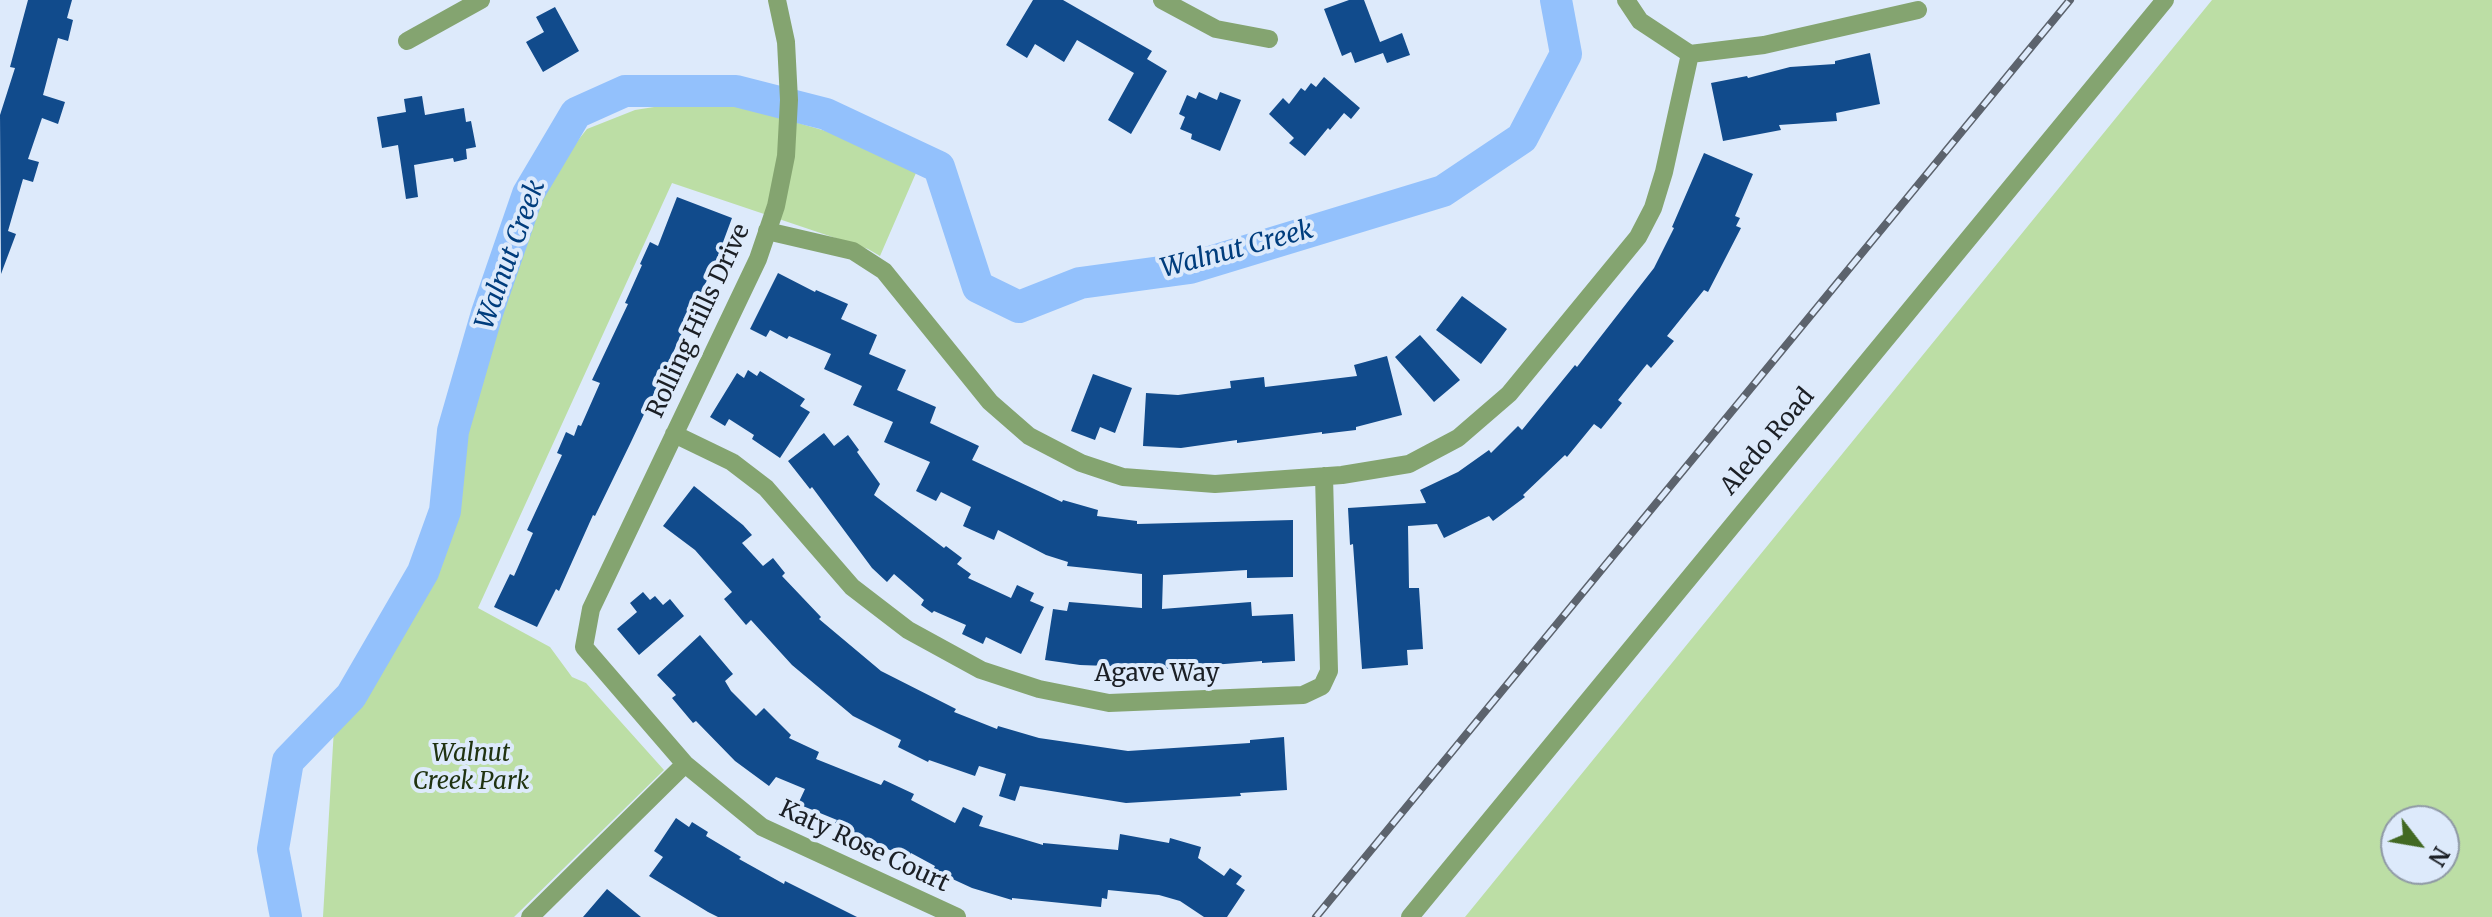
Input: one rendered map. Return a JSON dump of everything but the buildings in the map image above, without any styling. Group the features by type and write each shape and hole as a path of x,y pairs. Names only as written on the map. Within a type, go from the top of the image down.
{"street":[{"path":"407,41 481,0"},
{"name":"Rolling Hills Drive","path":"584,647 591,609 758,259 776,206 786,156 789,100 786,42 777,0"},
{"path":"1162,0 1216,29 1269,39"},
{"path":"1626,0 1640,21 1690,54 1764,45 1918,10"},
{"name":"Aledo Road","path":"1410,917 2165,0"},
{"path":"767,231 853,251 884,271 990,402 1029,436 1081,463 1123,477 1215,484 1324,476 1409,464 1458,438 1509,394 1638,237 1653,208 1664,172 1690,54"},
{"name":"Agave Way","path":"674,434 732,462 766,488 852,587 908,630 981,670 1039,689 1109,703 1303,695 1322,686 1329,671 1324,476"},
{"name":"Katy Rose Court","path":"584,647 685,764 762,827 957,917"},
{"path":"530,917 685,764"}],"green space":[{"path":"2212,0 2492,0 2492,917 1465,917"},
{"name":"Walnut Creek Park","path":"686,102 732,104 871,144 919,166 880,256 868,249 672,183 478,608 550,647 572,677 586,683 664,770 514,917 323,917 334,728 435,563 499,311 526,228 551,174 587,129 635,110"}],"waterway":[{"name":"Walnut Creek","path":"286,917 273,849 288,761 351,696 423,572 445,511 453,431 487,313 528,194 576,113 625,91 736,91 826,114 939,167 978,287 1019,307 1080,283 1190,268 1443,191 1522,138 1566,54 1556,0"}],"railway":[{"path":"1316,917 2070,0"}]}
